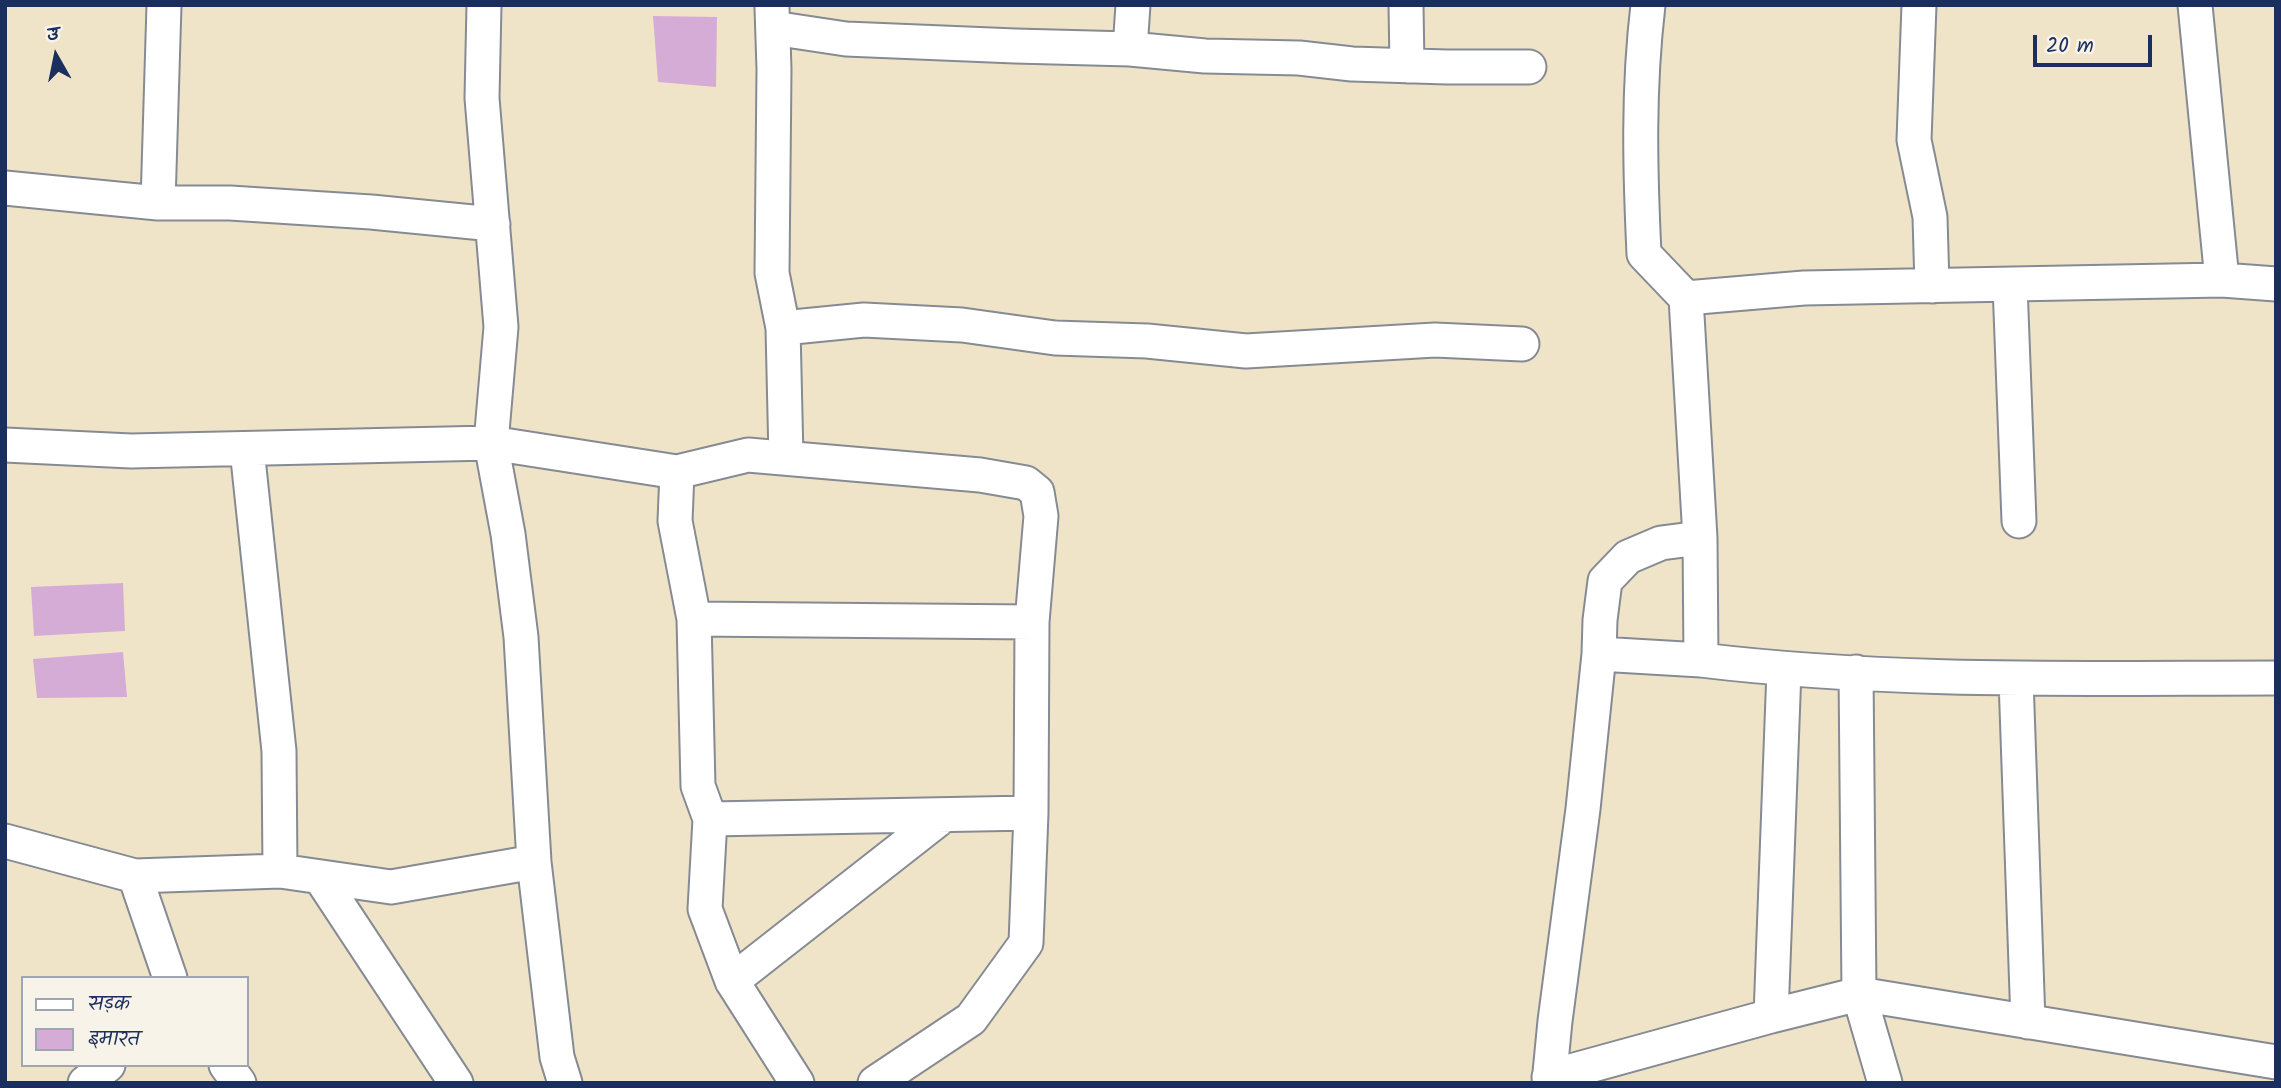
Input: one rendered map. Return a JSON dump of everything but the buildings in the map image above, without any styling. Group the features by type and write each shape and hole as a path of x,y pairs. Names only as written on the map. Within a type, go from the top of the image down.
{"street":[{"path":"158,203 164,5"},
{"path":"485,5 482,98 501,327 491,443 508,534 521,637 534,862 558,1057 565,1083"},
{"path":"1130,49 1133,5"},
{"path":"1406,5 1407,66"},
{"path":"1648,5 1643,49 1639,149 1644,254 1686,298 1700,538 1701,660"},
{"path":"1919,5 1914,140 1930,217 1932,286"},
{"path":"2195,5 2222,280"},
{"path":"786,458 783,328 772,273 772,17 846,39 1130,49 1205,56 1299,58 1352,64 1529,67"},
{"path":"5,188 158,203 230,203 371,212 493,224"},
{"path":"1686,298 1804,288 2222,280 2276,284"},
{"path":"2010,285 2020,521"},
{"path":"783,328 864,320 948,324 1055,338 1147,341 1245,351 1435,340 1522,344"},
{"path":"5,445 131,451 491,443 677,472 748,455 980,475 1026,483 1037,492 1041,516 1032,622 1031,813 1026,943 971,1019 875,1083"},
{"path":"247,449 279,751 280,871"},
{"path":"677,472 675,520 694,619 698,786 710,819 705,909 732,981 797,1083"},
{"path":"1700,538 1661,543 1628,557 1605,580 1583,809 1549,1080 1771,1016 1859,994 2276,1062"},
{"path":"694,619 1032,622"},
{"path":"1599,654 1701,660 1784,670 2016,679 2276,678"},
{"path":"1771,1016 1784,670"},
{"path":"1856,672 1859,994 1885,1083"},
{"path":"2016,679 2028,1022"},
{"path":"710,819 1031,813"},
{"path":"732,981 944,815"},
{"path":"5,841 135,876 280,871 391,887 534,862"},
{"path":"135,876 169,976"},
{"path":"320,877 456,1083"},
{"path":"85,1083 105,1067"},
{"path":"228,1067 240,1083"}]}
